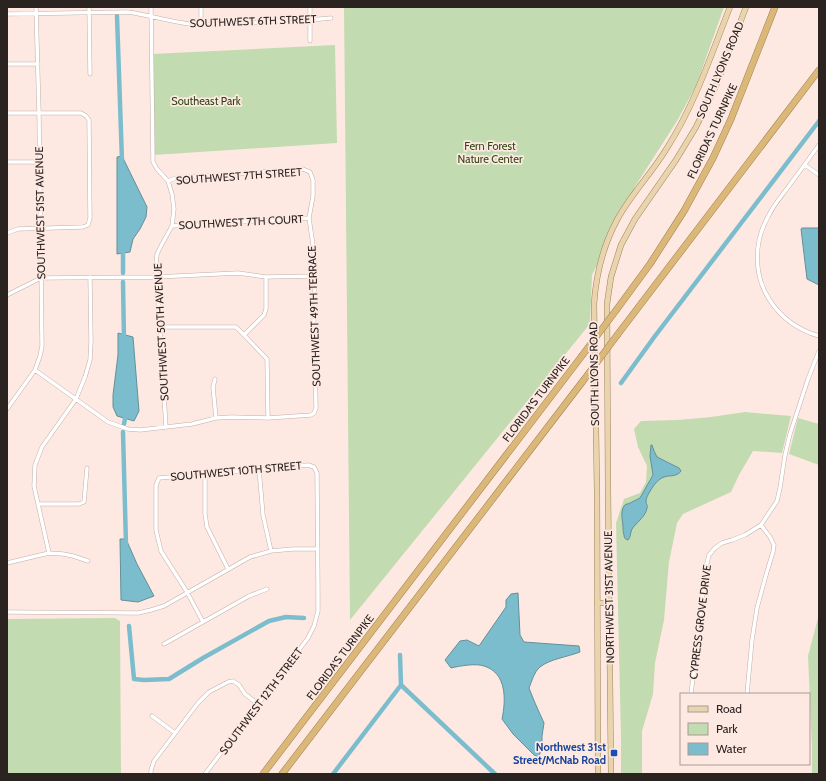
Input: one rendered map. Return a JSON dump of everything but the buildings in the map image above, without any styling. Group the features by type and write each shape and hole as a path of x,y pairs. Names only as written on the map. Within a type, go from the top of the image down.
{"highway":[{"name":"FLORIDA'S TURNPIKE","path":"263,774 581,357 659,251 684,211 713,158 734,113 775,7"},
{"path":"282,774 819,70"}],"main road":[{"name":"SOUTH LYONS ROAD","path":"598,774 595,286 602,256 610,235 618,219 667,148 682,121 702,81 730,7"},
{"name":"SOUTH LYONS ROAD","path":"608,421 607,304 611,278 621,245 635,220 676,160 696,127 716,86 746,7"},
{"name":"NORTHWEST 31ST AVENUE","path":"608,421 612,774"},
{"path":"597,603 609,603"}],"street":[{"name":"SOUTHWEST 51ST AVENUE","path":"7,410 35,370 42,346 36,7"},
{"path":"89,7 90,74"},
{"name":"SOUTHWEST 50TH AVENUE","path":"151,7 153,162 168,181 174,209 172,226 157,254 156,264 166,428"},
{"path":"201,7 201,25"},
{"path":"310,7 310,41"},
{"name":"SOUTHWEST 6TH STREET","path":"7,14 127,12 191,25 331,18"},
{"path":"7,64 38,64"},
{"path":"7,113 81,113 86,116 89,120 90,218 88,225 83,228 18,229 7,233"},
{"path":"819,145 769,214 762,229 757,261 764,292 774,307 783,317 795,326 819,336"},
{"path":"7,162 39,162"},
{"path":"804,165 819,175"},
{"name":"SOUTHWEST 7TH STREET","path":"168,181 176,178 303,169 310,172"},
{"name":"SOUTHWEST 49TH TERRACE","path":"268,418 311,415 314,413 316,408 315,351 313,338 315,312 314,252 309,218 313,196 313,180 310,172"},
{"name":"SOUTHWEST 7TH COURT","path":"172,226 309,218"},
{"path":"7,295 41,278 156,277 238,273 266,277 314,276"},
{"path":"244,335 264,315 266,309 266,277"},
{"path":"49,553 34,486 35,465 42,447 76,398 85,378 90,360 91,342 90,278"},
{"path":"35,370 108,422 128,429 140,430 166,428 216,418 268,418 266,359 236,327 160,327"},
{"name":"CYPRESS GROVE DRIVE","path":"691,693 706,567 709,555 722,543 745,535 761,525 777,501 790,434 819,351"},
{"path":"215,379 213,387 216,418"},
{"name":"SOUTHWEST 10TH STREET","path":"187,592 161,550 156,530 156,485 159,478 308,465 314,467 317,473 318,549"},
{"path":"39,504 79,504 84,502 86,468"},
{"path":"258,469 263,515 271,551"},
{"path":"205,474 205,514 207,527 228,569"},
{"path":"747,693 752,640 757,608 774,545 761,525"},
{"path":"7,612 138,613 164,606 250,557 271,551 318,549"},
{"name":"SOUTHWEST 12TH STREET","path":"205,774 308,638 314,626 318,611 318,549"},
{"path":"7,563 49,553 73,556 88,562"},
{"path":"164,644 250,596 267,589"},
{"path":"187,592 203,622"},
{"path":"151,774 154,761 198,703 209,692 233,681 239,684 245,694 258,704"},
{"path":"152,716 175,733"}],"green space":[{"name":"Fern Forest Nature Center","path":"344,7 724,7 696,86 677,121 636,185 592,275 589,325 350,620"},
{"name":"Southeast Park","path":"335,45 337,143 154,155 152,54"},
{"path":"745,412 791,416 782,453 753,451 731,492 683,514 677,523 669,562 664,620 655,663 653,694 642,731 642,774 621,774 616,523 624,499 640,493 646,482 647,466 638,447 634,429 641,421 678,420"},
{"path":"798,418 819,424 819,465 789,454"},
{"path":"819,614 819,774 812,774 808,656"},
{"path":"115,618 120,621 121,774 7,774 7,619"}],"water":[{"path":"122,156 147,207 146,217 133,239 130,252 117,254 117,157"},
{"path":"802,228 819,228 819,285 807,279"},
{"path":"118,333 133,337 139,411 134,421 117,416 113,407 118,355"},
{"path":"651,445 657,457 679,468 681,471 675,475 666,476 654,485 647,498 646,511 632,529 628,540 624,537 622,511 626,504 640,498 653,475 650,456"},
{"path":"120,539 126,539 154,596 138,602 121,600"},
{"path":"518,593 520,635 524,642 579,646 580,652 544,664 538,669 532,680 529,688 544,723 542,750 538,757 534,755 513,734 502,719 504,696 501,681 497,675 492,670 481,665 468,665 451,668 445,660 460,641 467,640 479,646 506,607 506,600 511,594"}],"waterway":[{"path":"117,16 122,161"},
{"path":"621,383 655,336 819,121"},
{"path":"123,248 123,273"},
{"path":"123,282 124,341"},
{"path":"124,424 126,414"},
{"path":"123,432 126,545"},
{"path":"129,626 134,679 169,679 269,621 286,617 304,618"},
{"path":"400,655 401,685 495,774"},
{"path":"333,774 401,685"}],"place":[{"name":"Northwest 31st Street/McNab Road","path":"614,753"}]}
